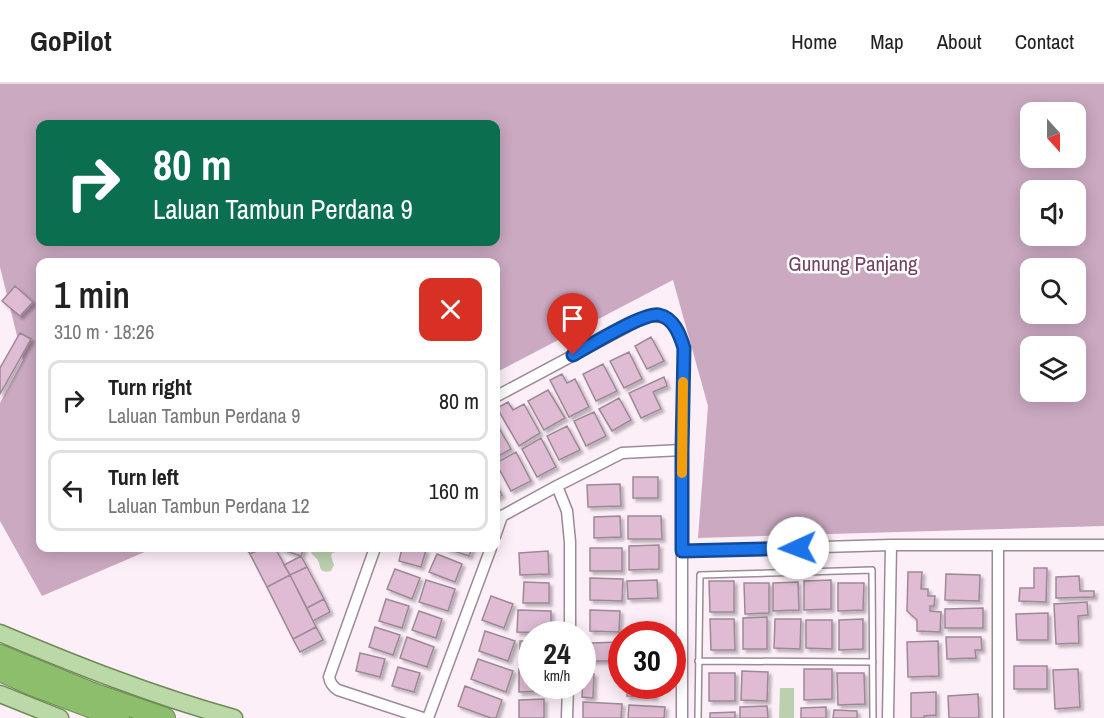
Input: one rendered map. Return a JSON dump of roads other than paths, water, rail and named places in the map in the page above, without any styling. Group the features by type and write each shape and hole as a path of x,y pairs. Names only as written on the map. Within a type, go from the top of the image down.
{"highway":[{"path":"0,655 95,694 165,718"},
{"path":"0,671 119,718"}],"main road":[{"path":"0,633 61,659 153,693 234,718"},
{"path":"0,694 60,718"}],"street":[{"path":"500,394 645,317 659,315 672,322 680,335 684,348 682,718"},
{"path":"500,522 502,516 622,453 682,450"},
{"path":"557,486 567,511 568,521 570,621"},
{"path":"682,551 891,545 1104,545"},
{"path":"888,718 891,545"},
{"path":"998,545 998,718"},
{"path":"374,552 329,677 332,685 338,690 423,718"},
{"path":"428,718 490,552"},
{"path":"567,718 568,699"}],"lane":[{"path":"698,718 700,575 872,570 873,718"},
{"path":"698,661 873,662"}],"park label":[{"name":"Gunung Panjang","path":"853,263"}]}
